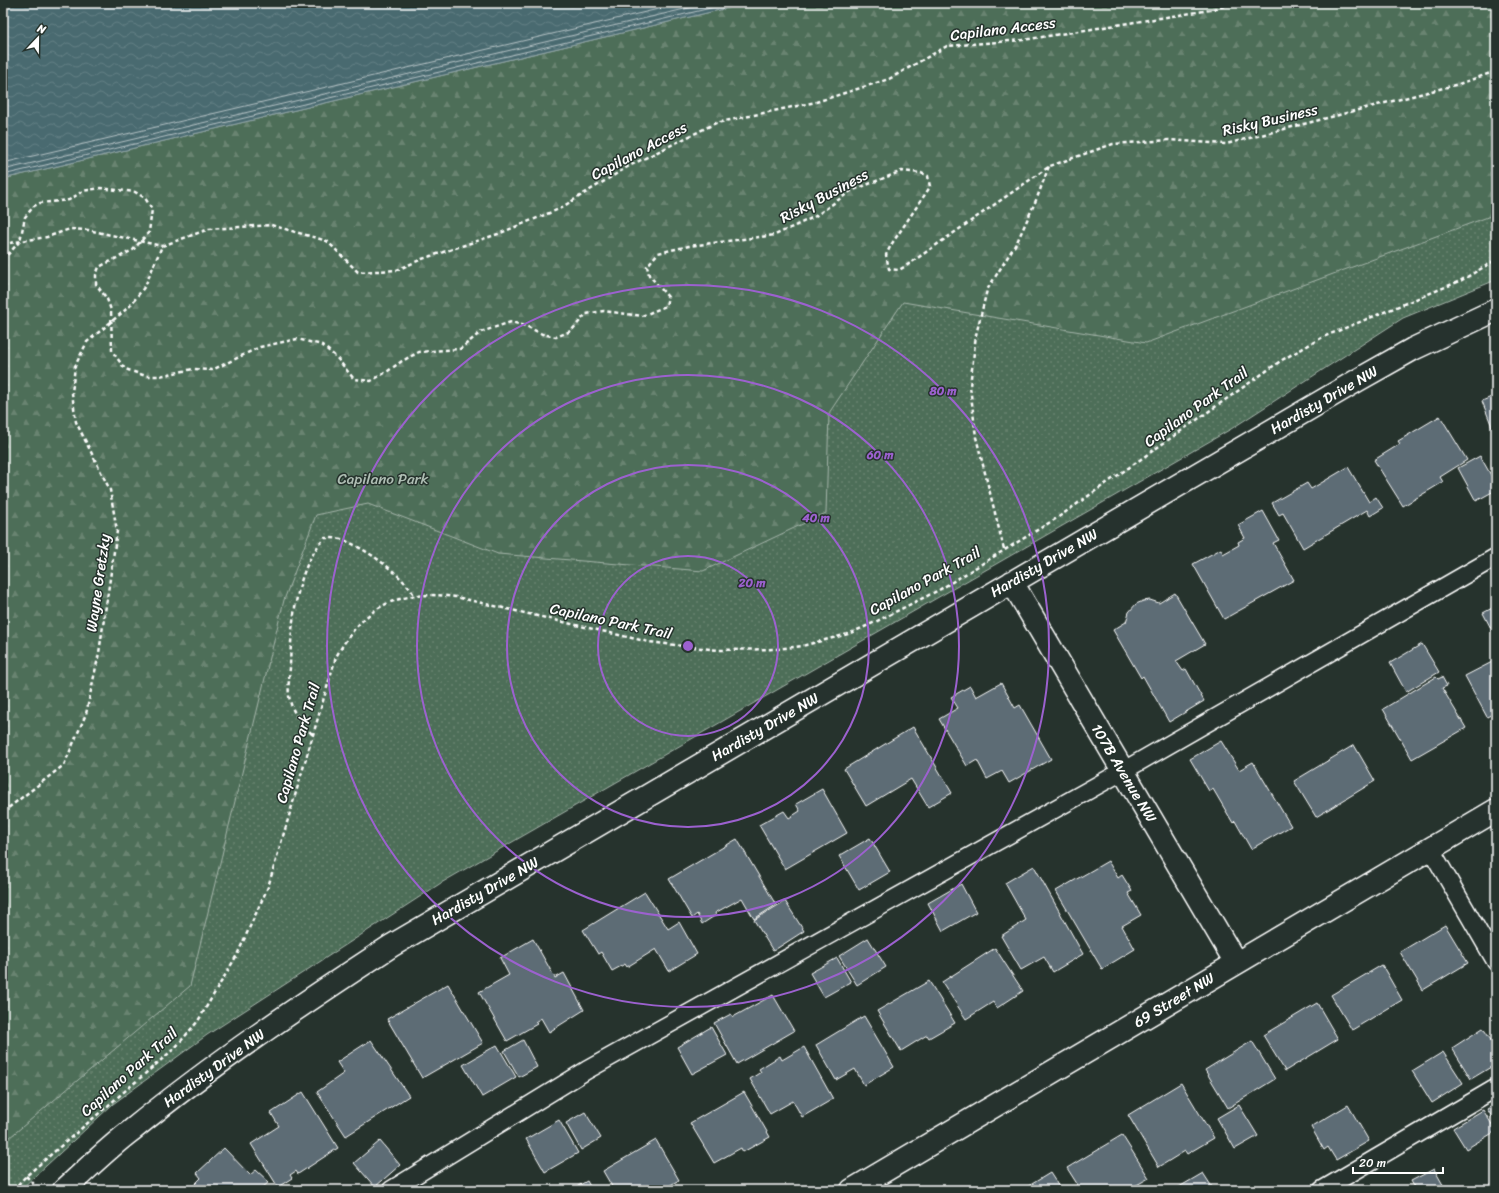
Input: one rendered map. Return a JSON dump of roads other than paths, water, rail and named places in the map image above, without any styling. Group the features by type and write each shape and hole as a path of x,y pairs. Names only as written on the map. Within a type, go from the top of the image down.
{"street":[{"name":"Hardisty Drive NW","path":"64,1190 130,1130 201,1075 300,1005 391,946 1365,376 1413,349 1496,310"},
{"name":"107B Avenue NW","path":"1012,582 1236,963"},
{"name":"69 Street NW","path":"852,1190 1496,810"}],"lane":[{"path":"391,1190 587,1070 1123,771 1496,558"},
{"path":"1430,848 1496,962"},
{"path":"1322,1190 1496,1088"}],"water":[{"path":"3,3 749,3 3,179"}],"park label":[{"name":"Capilano Park","path":"383,479"}]}
